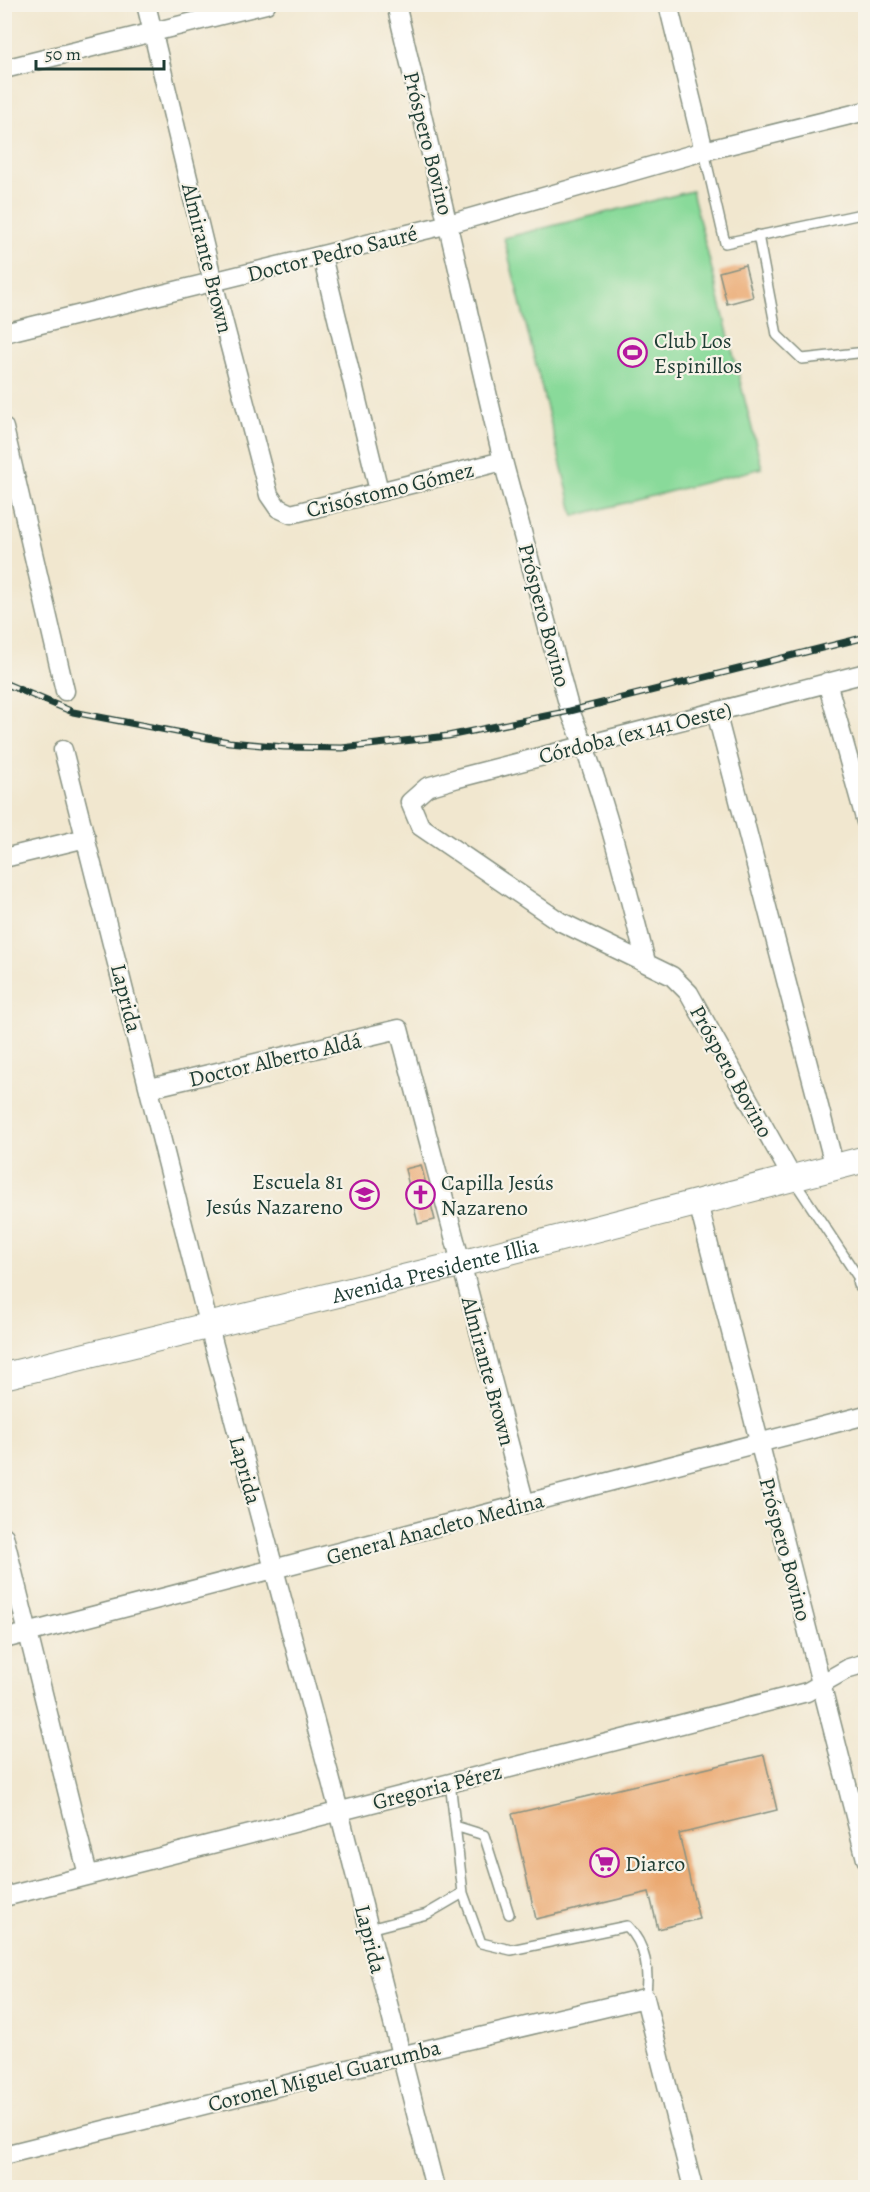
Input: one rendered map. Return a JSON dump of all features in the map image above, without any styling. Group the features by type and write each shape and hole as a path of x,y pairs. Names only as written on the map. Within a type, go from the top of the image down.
{"main road":[{"name":"Avenida Presidente Illia","path":"4,1376 460,1264 866,1159"}],"street":[{"name":"Almirante Brown","path":"146,4 213,282 269,495 278,508"},
{"path":"4,69 266,4"},
{"name":"Próspero Bovino","path":"396,4 503,461 570,711 585,745 622,869 646,962 672,976 689,993 793,1179"},
{"path":"668,4 704,151"},
{"name":"Doctor Pedro Sauré","path":"4,333 449,224 704,151 866,111"},
{"path":"322,256 379,491"},
{"path":"4,428 65,691"},
{"name":"Crisóstomo Gómez","path":"278,508 291,514 503,461"},
{"name":"Córdoba (ex 141 Oeste)","path":"646,962 559,921 438,839 420,826 410,802 427,787 866,673"},
{"path":"827,682 866,822"},
{"path":"716,712 835,1168"},
{"name":"Laprida","path":"63,750 209,1327 339,1811 435,2187"},
{"path":"4,858 86,838"},
{"name":"Almirante Brown","path":"399,1029 525,1504"},
{"name":"Doctor Alberto Aldá","path":"150,1088 399,1029"},
{"name":"Próspero Bovino","path":"698,1203 866,1859"},
{"name":"General Anacleto Medina","path":"4,1640 866,1415"},
{"path":"4,1536 88,1875"},
{"name":"Gregoria Pérez","path":"4,1897 807,1692 849,1668 866,1663"},
{"path":"645,1998 693,2187"},
{"name":"Coronel Miguel Guarumba","path":"4,2156 400,2056 645,1998"}],"lane":[{"path":"704,151 725,243 866,213"},
{"path":"758,235 777,334 802,359 866,352"},
{"path":"793,1179 864,1283"},
{"path":"450,1782 463,1893 481,1943 511,1950 627,1926 639,1938 649,1979 645,1998"},
{"path":"455,1826 484,1835 509,1914"},
{"path":"369,1929 427,1914 463,1893"}],"green space":[{"name":"Club Los Espinillos","path":"692,191 762,468 574,516 504,238"}],"building":[{"path":"745,265 753,297 727,304 719,272"},
{"name":"Capilla Jesús Nazareno","path":"421,1165 435,1220 418,1224 405,1169"},
{"name":"Diarco","path":"764,1755 777,1810 679,1834 699,1919 658,1929 649,1892 536,1919 512,1814"}],"railway":[{"path":"4,683 73,712 229,742 284,747 342,748 448,736 570,711 866,637"}],"place":[{"name":"Club Los Espinillos","path":"633,353"},
{"name":"Escuela 81 Jesús Nazareno","path":"364,1194"},
{"name":"Capilla Jesús Nazareno","path":"420,1195"},
{"name":"Diarco","path":"604,1863"}]}
